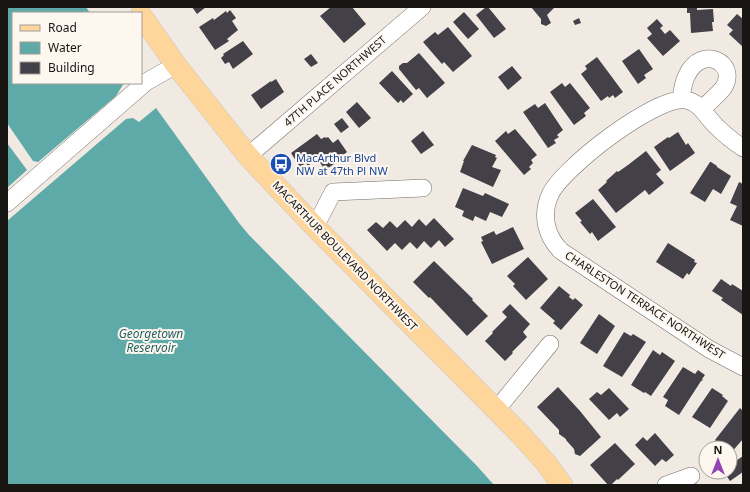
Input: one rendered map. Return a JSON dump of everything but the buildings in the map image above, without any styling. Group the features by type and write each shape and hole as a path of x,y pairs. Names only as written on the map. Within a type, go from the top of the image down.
{"main road":[{"name":"MACARTHUR BOULEVARD NORTHWEST","path":"142,17 176,65 248,156 315,227 497,409 531,446 562,485"}],"street":[{"name":"47TH PLACE NORTHWEST","path":"248,156 422,7"},
{"path":"702,109 724,87 726,71 722,64 714,59 705,58 697,61 686,75 681,99 693,102 702,109 716,127 743,148"},
{"path":"7,202 146,82 176,65"},
{"name":"CHARLESTON TERRACE NORTHWEST","path":"681,99 664,104 641,116 586,155 552,190 547,203 546,219 548,232 552,241 561,251 709,349 743,367"},
{"path":"315,227 333,192 423,188"},
{"path":"497,409 550,344"},
{"path":"666,485 691,476"}],"water":[{"path":"7,7 86,7 89,12 12,12 12,84 123,84 116,96 38,162 33,161 7,123"},
{"name":"Georgetown Reservoir","path":"156,108 249,235 494,485 7,485 7,221 126,119 133,118 139,122"},
{"path":"7,143 27,170 7,188"}],"place":[{"name":"MacArthur Blvd NW at 47th Pl NW","path":"281,164"}]}
